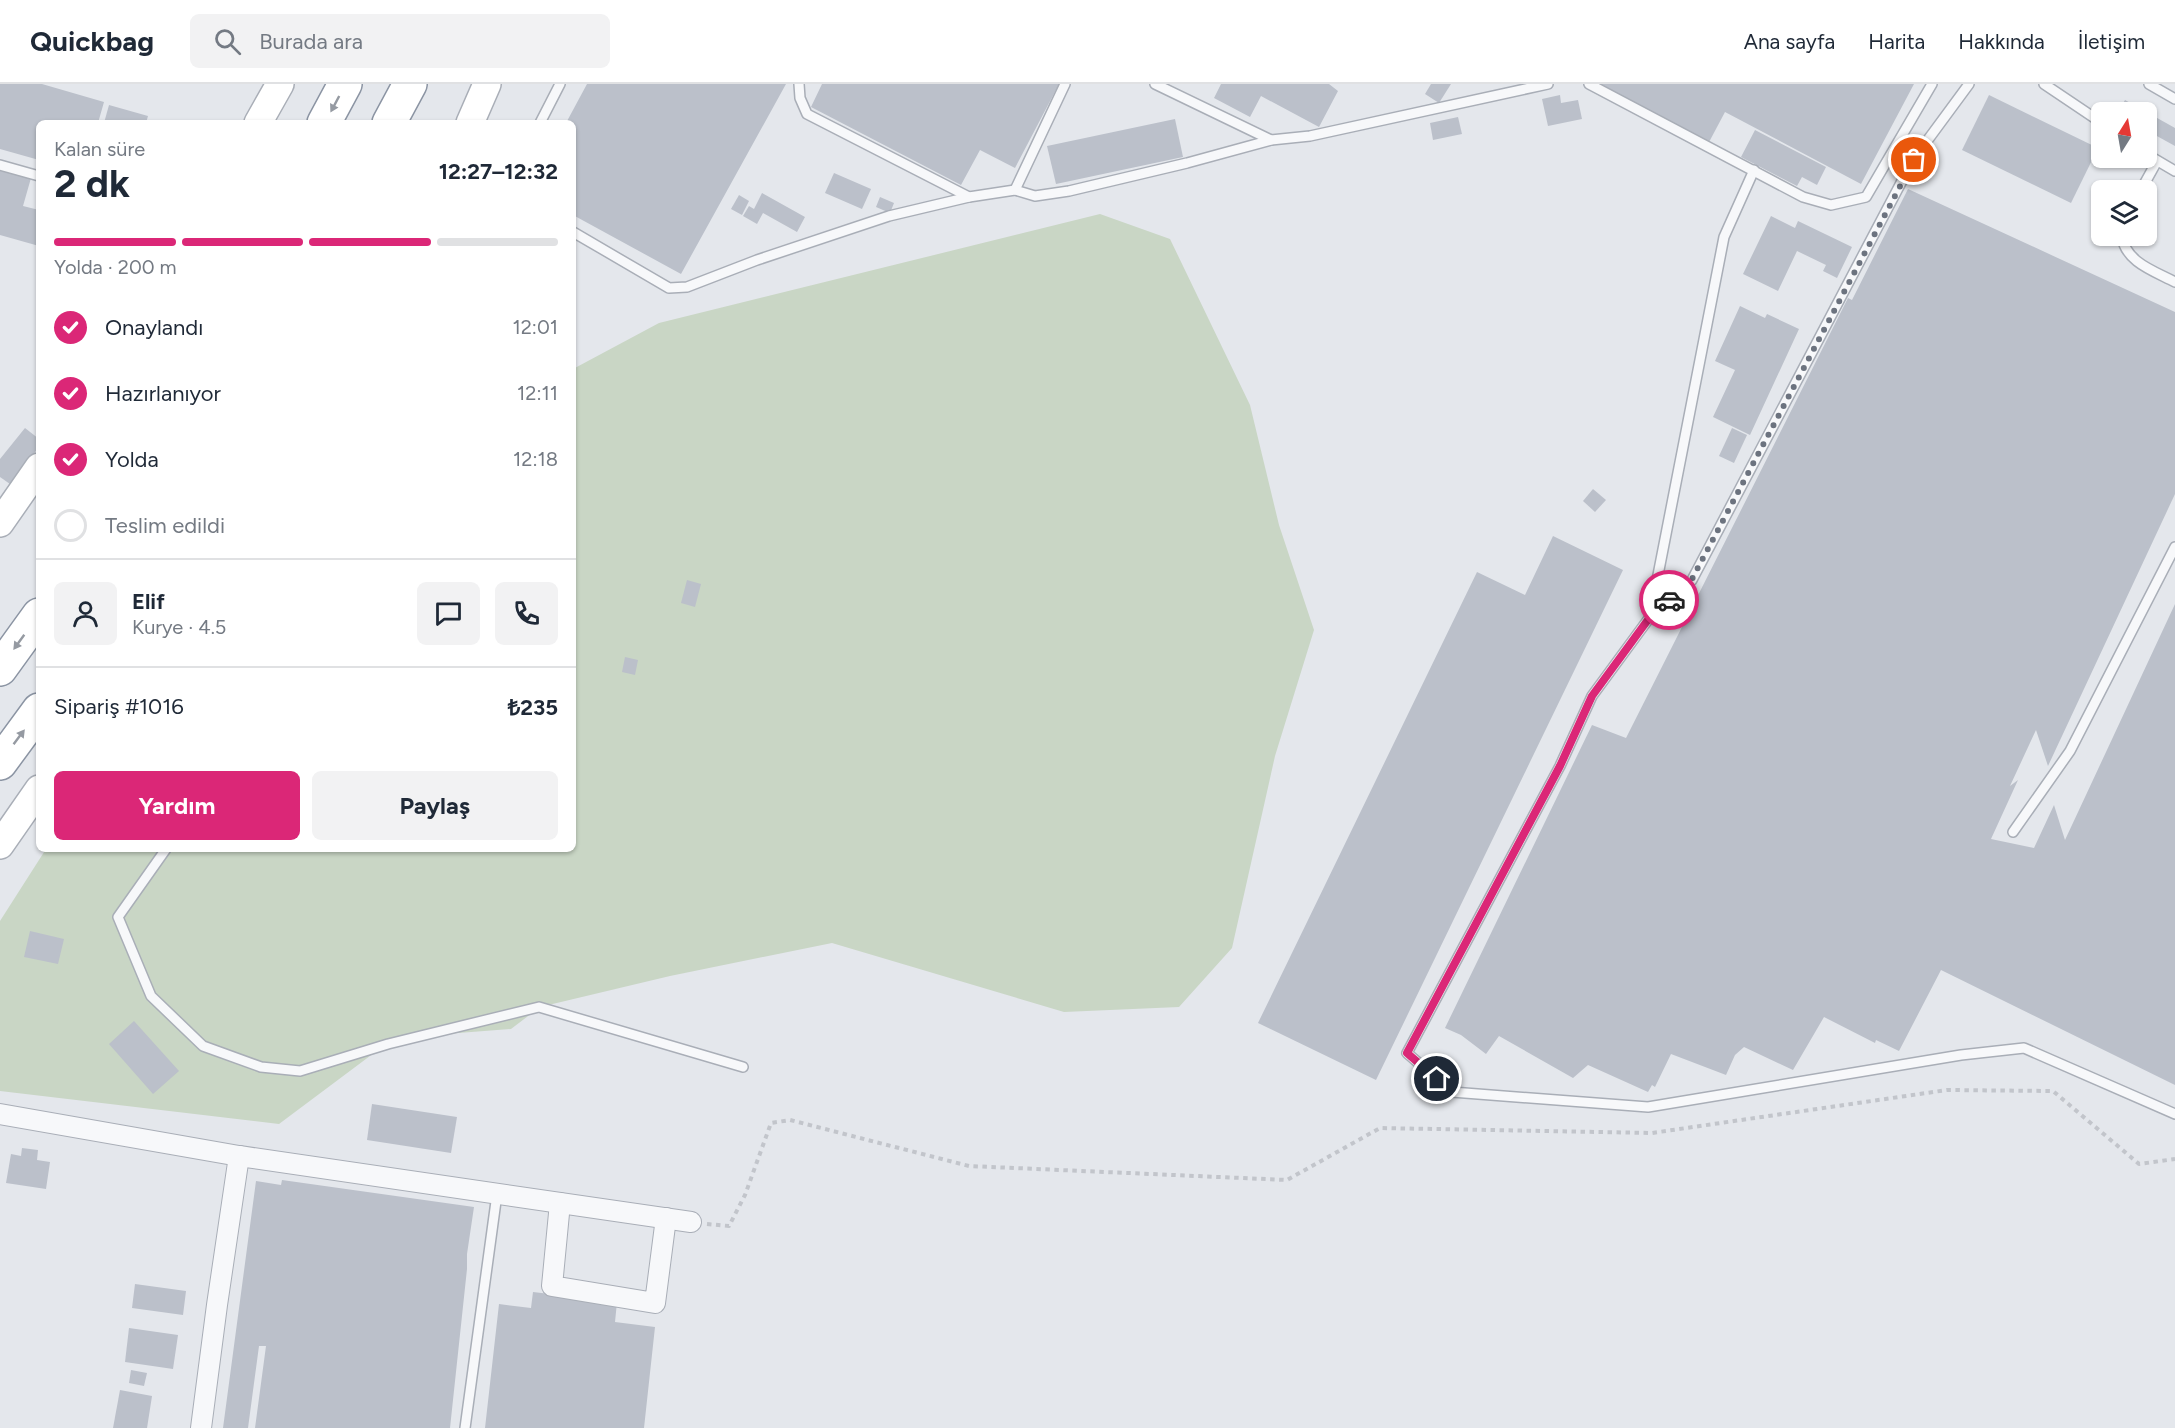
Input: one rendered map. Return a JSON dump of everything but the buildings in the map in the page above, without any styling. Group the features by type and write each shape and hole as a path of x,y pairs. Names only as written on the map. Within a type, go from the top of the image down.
{"highway":[{"path":"326,120 345,84"},
{"path":"391,120 410,84"},
{"path":"0,669 36,619"},
{"path":"0,763 36,714"}],"street":[{"path":"260,120 280,84"},
{"path":"471,120 487,84"},
{"path":"0,524 36,471"},
{"path":"0,845 36,793"},
{"path":"0,1114 240,1156 691,1222"},
{"path":"201,1428 216,1305 240,1156"},
{"path":"560,1203 552,1286 656,1303 666,1218"}],"lane":[{"path":"542,120 560,84"},
{"path":"799,84 800,98 807,114 969,197"},
{"path":"1015,190 1065,84"},
{"path":"1155,84 1271,140"},
{"path":"576,234 669,288 687,287 757,260 889,216 969,197 1015,190 1035,196 1069,191 1271,140 1310,136 1548,84"},
{"path":"1589,84 1803,197 1831,205 1866,197 1932,84"},
{"path":"1969,84 1914,160 1692,579 1650,617 1592,696 1560,766 1407,1053 1452,1092 1648,1107 1961,1055 2024,1048 2175,1114"},
{"path":"2044,84 2091,116"},
{"path":"2149,84 2175,99"},
{"path":"2157,161 2175,171"},
{"path":"0,165 36,175"},
{"path":"1650,617 1725,237 1754,170"},
{"path":"2124,246 2139,263 2175,282"},
{"path":"2013,832 2070,751 2175,547"},
{"path":"164,852 118,917 151,996 203,1046 261,1067 300,1071 388,1044 539,1007 743,1067"},
{"path":"465,1428 497,1194"}],"path":[{"path":"691,1222 729,1226 744,1195 771,1123 790,1120 969,1166 1287,1180 1380,1128 1652,1133 1947,1090 2053,1091 2139,1164 2175,1159"}],"green space":[{"path":"1100,214 1170,239 1250,405 1279,525 1314,630 1275,756 1232,948 1179,1007 1064,1012 832,943 670,976 540,1007 511,1029 394,1038 279,1124 0,1091 0,921 44,852 576,852 576,367 659,323"}],"way so far":[{"path":"1669,600 1692,579 1914,160"}],"route":[{"path":"1437,1079 1407,1053 1560,766 1592,696 1650,617 1669,600"}]}
